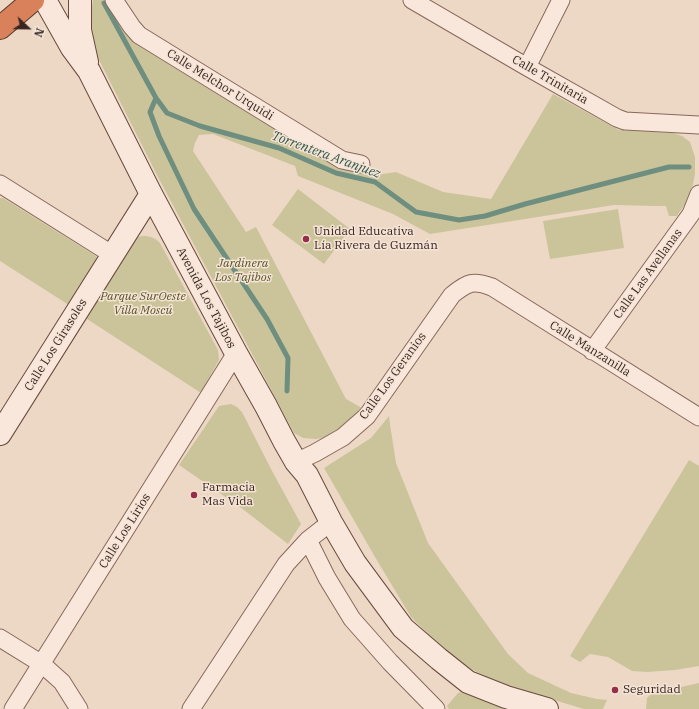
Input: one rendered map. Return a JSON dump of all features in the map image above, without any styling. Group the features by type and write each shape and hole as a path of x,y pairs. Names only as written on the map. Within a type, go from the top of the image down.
{"highway":[{"path":"0,28 33,0"}],"main road":[{"name":"Avenida Los Tajibos","path":"45,0 72,48 89,71 151,194 284,442 296,462 307,475 331,522 355,563 403,628 439,660 468,682 506,697 547,709"},
{"name":"Avenida Los Tajibos","path":"80,0 80,30 89,71"},
{"name":"Calle Los Girasoles","path":"0,434 151,194"}],"street":[{"name":"Calle Melchor Urquidi","path":"114,0 139,35 342,160 360,164"},
{"name":"Calle Trinitaria","path":"412,0 617,118 626,121 699,124"},
{"path":"527,67 561,0"},
{"path":"0,184 113,255"},
{"name":"Calle Las Avellanas","path":"592,351 691,214 699,194"},
{"name":"Calle Manzanilla","path":"480,283 492,287 699,417"},
{"name":"Calle Los Geranios","path":"296,462 344,437 367,416 452,295 465,285 480,283"},
{"name":"Calle Los Lirios","path":"13,709 236,353"},
{"path":"191,709 286,564 308,540 331,522"},
{"path":"308,540 327,578 352,619 390,662 436,709"},
{"path":"0,638 42,664 62,682 79,709"}],"green space":[{"name":"Jardinera Los Tajibos","path":"93,0 106,0 130,37 142,48 341,168 377,175 396,172 443,192 491,199 553,94 619,130 673,133 682,136 690,142 695,157 695,174 692,189 677,216 669,216 666,206 614,205 430,234 393,214 298,176 295,166 213,134 199,135 193,151 246,232 256,227 346,399 362,408 346,424 324,438 303,438 294,433 158,177 94,50 90,36"},
{"path":"298,189 350,229 324,264 272,225"},
{"name":"Parque SurOeste Villa Moscú","path":"0,198 3,198 96,256 98,261 72,307 0,261"},
{"path":"618,209 624,248 550,259 543,221"},
{"name":"Parque SurOeste Villa Moscú","path":"143,236 153,238 160,243 218,350 219,360 201,393 84,317 133,240 137,237"},
{"path":"231,404 242,412 301,524 288,544 240,507 179,465 219,406"},
{"path":"389,416 396,463 428,543 508,654 528,673 571,693 607,700 603,709 584,709 494,682 470,668 443,649 411,617 324,468 371,438"},
{"path":"689,460 699,466 699,666 675,670 647,672 632,671 608,657 590,654 580,662 570,656"},
{"path":"699,683 699,709 646,709 647,698 653,692"},
{"path":"461,692 503,709 449,709 447,706 458,693"}],"waterway":[{"name":"Torrentera Aranjuez","path":"104,3 156,98 167,113 200,126 279,148 336,173 375,182 416,212 459,220 485,216 525,204 669,167 689,167"},
{"path":"156,98 150,112 159,136 194,209 267,319 288,358 287,391"}],"place":[{"name":"Unidad Educativa Lía Rivera de Guzmán","path":"306,239"},
{"name":"Farmacia Mas Vida","path":"194,495"},
{"name":"Seguridad","path":"615,690"}]}
